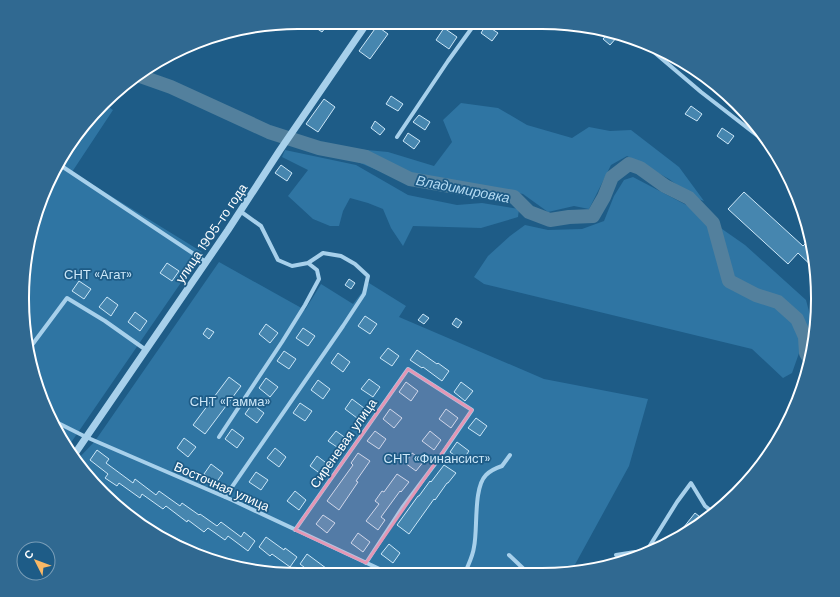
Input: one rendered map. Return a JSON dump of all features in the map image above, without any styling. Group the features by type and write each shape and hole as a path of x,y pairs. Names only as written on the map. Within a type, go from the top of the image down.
{"street":[{"name":"улица 1905-го года","path":"77,452 363,29"},
{"path":"397,137 471,29"},
{"path":"658,56 701,92 755,133"},
{"path":"63,167 206,262"},
{"path":"225,497 364,294 368,276 355,264 341,256 323,253 308,263 292,266 278,260 261,226 240,211"},
{"path":"219,437 282,342 319,279 317,270 308,263"},
{"path":"33,344 67,298 105,321 146,350"},
{"name":"Сиреневая улица","path":"295,530 408,369 472,410 435,464 402,508 366,563"},
{"name":"Восточная улица","path":"60,424 86,437 225,497 376,568"},
{"path":"467,568 474,548 479,487 485,475 495,468 502,466 510,455"},
{"path":"650,545 690,483 705,506 709,509"},
{"path":"616,555 632,553"},
{"path":"509,555 523,568"}],"highlighted area":[{"path":"408,369 472,410 366,563 295,530"}],"green space":[{"path":"461,103 498,108 527,125 572,138 589,127 610,131 631,130 679,167 704,201 693,197 669,179 627,156 611,165 589,209 574,206 548,212 523,194 494,187 443,192 384,173 353,160 356,149 388,152 434,166 452,142 443,120"},
{"name":"СНТ «Агат»","path":"109,107 113,110 72,172 202,252 71,443 57,418 43,385 34,351 31,334 29,298 31,263 43,212 57,179 74,149"},
{"path":"285,150 356,165 408,195 457,205 482,203 519,209 518,217 481,228 413,226 403,246 391,228 383,209 350,198 343,211 339,226 330,226 313,219 288,196 308,170 282,157"},
{"path":"633,177 692,208 745,245 806,300 810,315 810,323 792,373 783,378 752,349 484,284 474,277 488,256 510,236 525,225 548,230 582,229 604,221 614,196 624,180"},
{"path":"219,262 305,310 321,284 353,304 369,283 406,306 399,317 544,379 648,399 629,466 574,566 542,568 298,568 263,566 229,559 195,547 164,532 149,523 121,501 96,476 80,457 95,441"}],"building":[{"path":"318,29 324,29 322,32"},
{"path":"375,29 381,29 388,34 370,59 359,51"},
{"path":"443,29 457,37 449,49 436,40"},
{"path":"484,29 492,29 498,33 492,41 481,33"},
{"path":"605,37 615,39 610,45 603,39"},
{"path":"391,96 403,104 398,111 386,104"},
{"path":"324,99 335,107 318,132 306,124"},
{"path":"691,106 702,114 697,121 685,114"},
{"path":"419,115 430,122 425,130 413,122"},
{"path":"375,121 385,129 380,135 371,128"},
{"path":"722,128 734,136 728,144 717,136"},
{"path":"408,133 420,141 414,149 403,141"},
{"path":"281,165 292,173 287,181 275,173"},
{"path":"744,192 803,246 805,244 809,263 798,253 788,264 728,209"},
{"path":"167,263 179,271 172,281 160,273"},
{"path":"349,279 355,283 351,289 345,285"},
{"path":"79,281 91,289 84,299 72,291"},
{"path":"107,297 118,305 111,316 99,307"},
{"path":"135,312 147,321 140,331 128,322"},
{"path":"423,314 429,318 424,324 418,320"},
{"path":"365,316 377,324 370,334 358,326"},
{"path":"456,318 462,322 458,328 452,324"},
{"path":"266,324 278,333 270,343 259,334"},
{"path":"207,328 214,332 209,339 203,334"},
{"path":"303,328 315,336 308,346 296,338"},
{"path":"388,348 399,356 392,366 380,358"},
{"path":"417,350 449,371 442,381 423,367 422,368 410,360"},
{"path":"284,351 296,359 289,369 277,361"},
{"path":"338,353 350,362 343,372 331,363"},
{"path":"229,377 241,386 205,434 193,425"},
{"path":"266,378 278,387 270,397 259,388"},
{"path":"369,379 380,387 373,397 361,389"},
{"path":"318,380 330,389 323,399 311,390"},
{"path":"406,382 418,391 411,401 399,392"},
{"path":"461,382 473,391 465,401 454,392"},
{"path":"352,399 364,408 357,418 345,409"},
{"path":"300,403 312,411 305,421 293,413"},
{"path":"252,404 264,413 257,423 245,414"},
{"path":"390,409 402,418 394,428 383,419"},
{"path":"446,409 458,418 451,428 439,419"},
{"path":"476,418 487,426 480,436 468,428"},
{"path":"232,429 244,438 237,448 225,439"},
{"path":"336,431 347,439 340,449 328,441"},
{"path":"375,431 386,439 379,449 367,441"},
{"path":"430,431 441,440 434,450 422,441"},
{"path":"184,438 196,447 188,457 177,448"},
{"path":"457,442 469,451 462,461 450,452"},
{"path":"275,448 286,457 279,467 267,458"},
{"path":"97,450 109,459 106,463 133,483 135,479 156,495 159,491 180,506 182,503 217,526 221,522 241,537 244,532 255,541 248,551 228,536 225,540 208,528 204,532 188,520 187,522 166,506 163,509 142,494 140,498 119,483 117,486 105,478 108,474 90,460"},
{"path":"358,453 370,461 339,510 327,501 353,465 351,463"},
{"path":"412,453 424,461 416,471 405,463"},
{"path":"317,456 329,465 322,475 310,466"},
{"path":"211,464 223,473 216,483 204,474"},
{"path":"444,465 456,473 435,500 434,499 409,534 397,525 418,496"},
{"path":"256,472 268,480 261,490 249,482"},
{"path":"397,474 409,482 401,492 400,491 381,517 385,520 378,530 366,521 379,504 375,501 382,491 384,492"},
{"path":"295,491 306,500 299,510 287,501"},
{"path":"695,513 700,517 691,523 684,527"},
{"path":"323,515 335,523 327,533 316,524"},
{"path":"358,533 370,542 363,552 351,543"},
{"path":"266,537 297,557 290,567 272,554 270,556 259,547"},
{"path":"389,544 400,553 393,563 381,554"},
{"path":"307,554 326,568 305,568 300,564"}],"waterway":[{"name":"Владимировка","path":"144,78 171,87 269,132 319,148 366,157 410,179 514,197 529,212 550,220 569,217 593,216 604,197 612,177 629,164 640,168 665,186 689,198 713,223 729,281 756,295 778,302 797,319 805,337 806,351"}],"park label":[{"name":"СНТ «Гамма»","path":"230,401"},
{"name":"СНТ «Финансист»","path":"437,458"}]}
